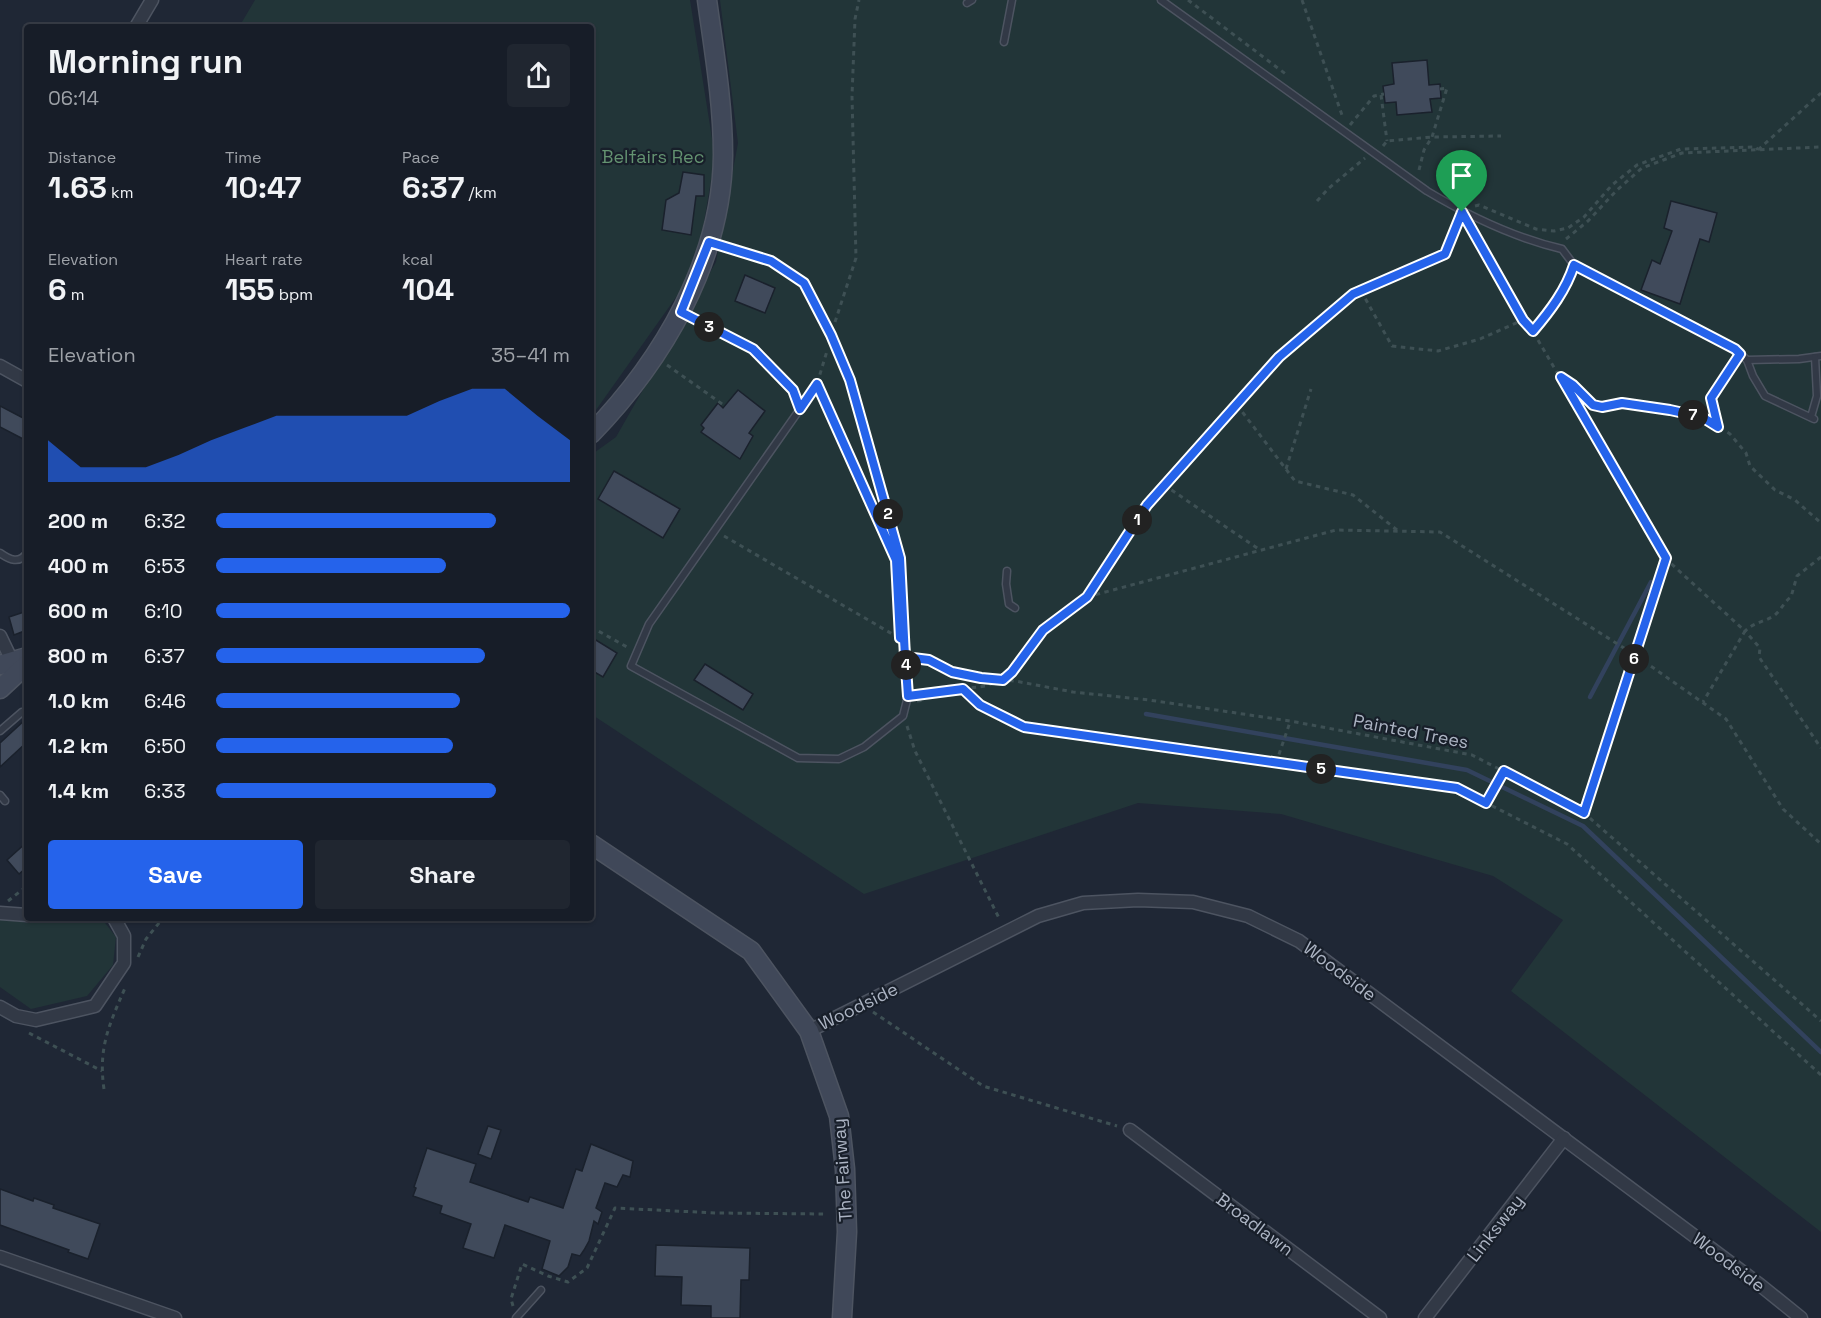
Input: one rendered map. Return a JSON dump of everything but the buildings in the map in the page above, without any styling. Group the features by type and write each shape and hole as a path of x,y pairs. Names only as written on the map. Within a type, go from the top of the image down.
{"street":[{"path":"138,24 152,0"},
{"path":"594,431 618,406 655,356 681,312 709,242 719,201 723,158 722,115 707,0"},
{"path":"0,366 24,379"},
{"path":"0,636 17,662 0,689"},
{"name":"The Fairway","path":"594,846 751,951 809,1031 839,1116 845,1169 846,1221 842,1318"},
{"name":"Woodside","path":"809,1031 1038,916 1083,903 1138,900 1193,902 1248,916 1299,941 1801,1318"},
{"path":"0,913 24,915"},
{"path":"0,1007 16,1016 36,1020 94,1006 124,963 124,936 116,921"},
{"name":"Broadlawn","path":"1130,1130 1380,1318"},
{"name":"Linksway","path":"1425,1318 1564,1138"},
{"path":"0,1257 175,1318"}],"lane":[{"path":"1004,42 1012,0"},
{"path":"1161,0 1427,191 1462,212 1542,244 1562,249 1574,265 1735,349 1747,360 1765,396 1812,418 1817,396 1818,356 1799,359 1747,360"},
{"path":"681,312 753,349 793,390 800,409 649,624 631,666 798,758 839,759 864,747 903,716 908,696 900,558 850,380 831,335 804,283 771,261 709,242"},
{"path":"1533,331 1550,311 1570,277 1574,265"},
{"path":"0,553 12,560 19,560 24,556"},
{"path":"1007,571 1009,604 1015,608"},
{"path":"0,731 22,712"},
{"path":"0,795 5,801"},
{"path":"515,1316 541,1290"}],"path":[{"path":"800,409 817,384 856,258 852,96 855,19 859,0"},
{"path":"1302,0 1343,118"},
{"path":"1419,170 1447,88 1440,89"},
{"path":"1758,150 1821,93"},
{"path":"1349,135 1350,124 1374,96 1382,95 1387,141"},
{"path":"1317,201 1329,188 1387,141 1432,137 1501,136"},
{"path":"908,696 986,686 1003,680 1012,672 1043,630 1087,597 1147,505 1279,357 1353,294 1445,254 1462,212 1479,205 1536,229 1554,231 1568,228 1584,217 1612,185 1637,165 1681,148 1756,147 1758,150"},
{"path":"1562,249 1567,237 1642,168 1682,153 1821,147"},
{"path":"1462,212 1523,320 1533,331 1561,377 1666,558 1745,631 1760,648 1758,657 1821,748"},
{"path":"1360,291 1392,346 1438,351 1480,339 1523,320"},
{"path":"1718,427 1711,398 1740,354"},
{"path":"655,356 725,406"},
{"path":"1561,377 1573,385 1593,405 1602,407 1622,403 1702,417 1730,434 1746,453 1750,466 1775,490 1795,500 1821,523"},
{"path":"817,384 877,516"},
{"path":"1286,469 1311,389"},
{"path":"1237,405 1295,481 1353,495 1399,531"},
{"path":"1164,485 1261,550"},
{"path":"1087,597 1336,530 1440,532 1635,655 1726,718 1783,809 1821,844"},
{"path":"715,531 904,640"},
{"path":"1703,702 1745,631 1752,624 1776,614 1784,601 1791,597 1797,576 1821,557"},
{"path":"1584,813 1666,558"},
{"path":"594,629 637,653"},
{"name":"Painted Trees","path":"905,657 929,660 952,672 981,678 1073,692 1149,700 1290,722 1472,755 1584,813 1821,1021"},
{"path":"963,689 980,705 1024,727 1457,788 1567,844 1821,1075"},
{"path":"903,716 915,751 1007,932"},
{"path":"1276,763 1290,722"},
{"path":"1486,803 1504,771"},
{"path":"0,908 24,888"},
{"path":"137,959 146,939 160,921"},
{"path":"104,1089 102,1071 105,1038 129,979"},
{"path":"862,1005 983,1086 1130,1130"},
{"path":"22,1029 102,1071"},
{"path":"515,1316 511,1299 522,1264 568,1282 587,1268 615,1208 716,1213 826,1214"}],"green space":[{"name":"Belfairs Rec","path":"255,0 690,0 715,157 696,269 594,413 594,24 241,24"},
{"path":"720,0 1821,0 1821,1232 1511,991 1563,920 1493,876 1281,814 1138,803 864,894 594,716 594,453 616,437 716,262 738,143"},
{"path":"0,919 29,923 36,921 104,921 116,937 113,965 87,996 31,1009 0,987"}],"waterway":[{"path":"1590,697 1651,582"},
{"path":"1146,714 1467,770 1583,826 1821,1052"}],"route":[{"path":"1462,212 1445,254 1353,294 1279,357 1147,505 1087,597 1043,630 1012,672 1003,680 952,672 929,660 905,657 900,558 850,380 831,335 804,283 771,261 709,242 681,312 753,349 793,390 800,409 817,384 896,560 900,638 904,640 908,696 963,689 980,705 1024,727 1457,788 1486,803 1504,771 1584,813 1666,558 1561,377 1573,385 1593,405 1602,407 1622,403 1670,410 1702,417 1718,427 1711,398 1740,354 1735,349 1574,265 1570,277 1550,311 1533,331 1523,320 1462,212"}]}
